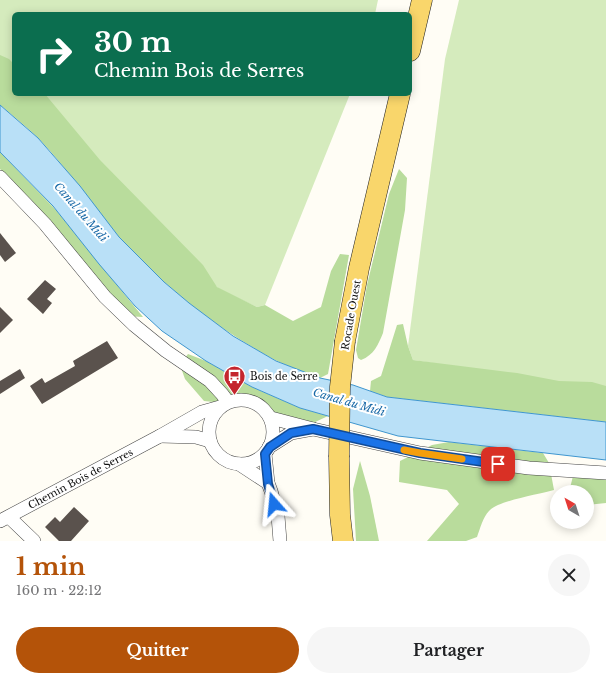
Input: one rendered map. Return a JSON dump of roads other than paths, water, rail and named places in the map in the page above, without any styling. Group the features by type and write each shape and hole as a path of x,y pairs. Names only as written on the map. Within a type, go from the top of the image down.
{"main road":[{"path":"412,42 422,0"},
{"name":"Rocade Ouest","path":"343,541 340,515 339,457 340,388 345,341 359,268 400,96"}],"street":[{"path":"0,176 45,224 105,298 134,325 166,351 210,381 222,394 224,405"},
{"path":"280,541 278,516 268,484 267,451 273,438 271,418 265,409 257,403 237,399 224,405 214,414 210,423 210,441 214,450 221,457 230,462 239,464 249,463 258,459 267,451 291,433 313,429"},
{"name":"Chemin Bois de Serres","path":"4,519 202,412 224,405"},
{"path":"271,418 420,453 529,468 606,474"},
{"name":"Chemin Bois de Serres","path":"160,436 196,437 210,441"},
{"path":"239,464 268,484"},
{"path":"4,519 34,541"}],"water":[{"name":"Canal du Midi","path":"0,105 38,138 80,186 119,237 164,282 233,336 276,361 320,378 353,385 387,397 606,422 606,460 398,436 300,408 252,387 206,361 162,331 135,306 99,264 53,206 0,152"}],"place":[{"name":"Bois de Serre","path":"235,396"}]}
